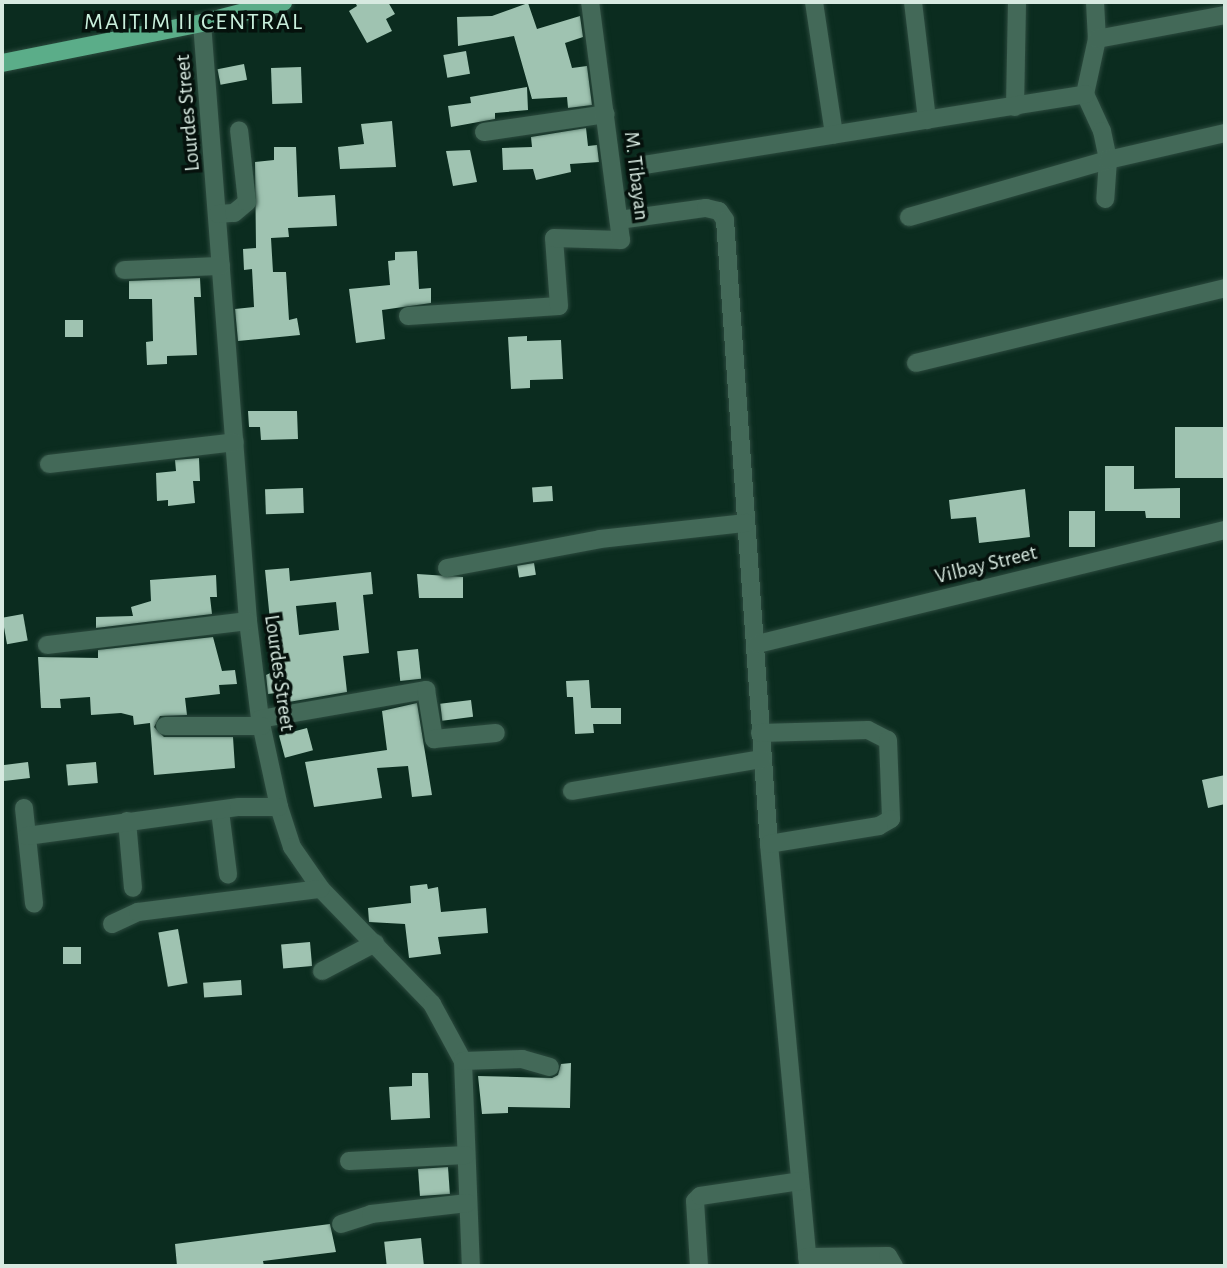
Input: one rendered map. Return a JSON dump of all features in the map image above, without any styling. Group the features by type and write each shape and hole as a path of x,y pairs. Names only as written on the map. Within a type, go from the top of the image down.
{"main road":[{"path":"2,63 202,23 284,2"}],"street":[{"name":"M. Tibayan","path":"408,316 559,306 554,238 621,240 590,2"},
{"path":"814,2 834,135"},
{"path":"913,2 927,120"},
{"path":"1015,107 1017,2"},
{"path":"1095,2 1097,39 1085,94 1108,160 1105,199"},
{"path":"1097,39 1225,15"},
{"name":"Lourdes Street","path":"202,23 248,621 261,723 279,807 292,847 321,889 432,1004 463,1061 471,1266"},
{"path":"644,164 1085,94"},
{"path":"484,132 606,114"},
{"path":"218,214 234,213 247,202 239,130"},
{"path":"909,218 1108,160 1225,133"},
{"path":"619,220 706,208 719,211 725,220 757,644 762,759 808,1262 888,1256 894,1266"},
{"path":"124,270 221,266"},
{"path":"916,363 1225,288"},
{"path":"49,464 234,442"},
{"path":"447,568 600,539 746,523"},
{"name":"Vilbay Street","path":"757,644 1225,530"},
{"path":"47,645 248,621"},
{"path":"165,726 261,723 426,690 433,739 496,733"},
{"path":"760,733 868,730 888,740 891,819 879,826 769,844"},
{"path":"572,791 762,759"},
{"path":"27,836 127,821 279,807"},
{"path":"24,808 34,903"},
{"path":"220,811 228,874"},
{"path":"127,821 133,888"},
{"path":"112,924 138,912 321,889"},
{"path":"322,971 375,943"},
{"path":"463,1061 522,1059 550,1067"},
{"path":"349,1161 466,1155"},
{"path":"699,1266 695,1201 699,1196 800,1181"},
{"path":"341,1224 371,1214 467,1203"}],"building":[{"path":"355,2 388,2 395,14 386,19 392,31 367,43 349,11 357,6"},
{"path":"528,3 537,29 580,16 583,37 565,43 572,68 587,66 592,105 568,108 567,97 532,99 514,36 458,46 457,17 492,16"},
{"path":"466,51 470,74 447,78 443,55"},
{"path":"244,64 247,80 221,85 217,69"},
{"path":"301,67 302,103 272,104 271,68"},
{"path":"527,87 528,110 495,113 495,119 451,127 448,106 471,103 470,97"},
{"path":"392,121 396,167 340,169 338,147 364,144 361,124"},
{"path":"586,128 588,146 597,145 599,162 570,164 571,172 536,180 533,169 503,170 502,148 532,147 531,137"},
{"path":"274,147 296,147 298,197 335,195 337,226 288,228 289,237 271,238 273,272 286,272 289,320 297,318 300,335 238,341 235,309 254,307 252,269 244,270 243,249 256,248 255,162 274,160"},
{"path":"470,150 477,182 453,186 446,151"},
{"path":"417,251 419,289 431,288 431,303 382,310 385,339 356,343 349,289 390,285 388,261 395,260 395,252"},
{"path":"200,278 201,297 194,297 197,355 167,356 167,364 147,365 146,342 153,341 152,299 129,299 129,281"},
{"path":"65,320 83,320 83,337 65,337"},
{"path":"527,336 527,341 561,340 563,379 530,380 530,388 511,389 508,337"},
{"path":"248,411 297,411 298,439 261,440 260,427 249,427"},
{"path":"1175,427 1225,427 1225,478 1175,478"},
{"path":"199,458 200,481 193,481 195,503 168,506 168,500 157,501 156,473 176,471 175,460"},
{"path":"1105,466 1134,466 1134,489 1180,488 1180,518 1146,518 1145,511 1105,511"},
{"path":"552,486 553,501 533,502 532,487"},
{"path":"303,488 304,513 266,514 265,489"},
{"path":"1025,489 1030,537 979,543 976,517 951,519 949,500"},
{"path":"1069,511 1095,511 1095,547 1069,547"},
{"path":"534,563 536,575 519,578 517,566"},
{"path":"289,568 290,581 371,572 373,594 363,595 369,653 343,656 347,692 277,704 276,693 268,694 266,675 275,671 265,570","holes":["336,602 339,630 299,635 296,606"]},
{"path":"417,574 463,577 463,598 419,598"},
{"path":"216,575 217,597 210,597 212,614 96,628 96,617 133,616 131,607 151,601 150,580"},
{"path":"23,614 28,641 7,644 2,618"},
{"path":"213,637 222,671 235,670 237,684 219,685 220,694 185,698 187,715 160,716 154,727 164,737 233,737 235,768 154,775 150,723 134,725 133,716 121,713 91,715 90,697 60,699 61,708 41,708 38,657 98,658 98,650"},
{"path":"418,649 421,679 400,681 397,651"},
{"path":"589,680 591,708 621,708 621,724 593,724 594,733 575,734 573,697 567,697 566,681"},
{"path":"471,700 473,717 442,721 440,704"},
{"path":"417,703 432,795 412,797 408,766 377,768 382,798 314,807 305,762 387,750 382,711"},
{"path":"307,728 313,750 285,758 279,736"},
{"path":"28,762 30,778 4,781 2,765"},
{"path":"96,762 98,783 68,786 66,765"},
{"path":"1225,775 1225,804 1208,808 1202,780"},
{"path":"427,884 428,889 438,887 441,912 486,908 488,933 438,937 441,954 409,958 405,924 369,922 368,908 411,903 410,886"},
{"path":"178,929 188,983 168,987 158,932"},
{"path":"310,942 312,966 283,968 281,945"},
{"path":"63,947 81,947 81,964 63,964"},
{"path":"241,980 242,995 204,998 203,983"},
{"path":"571,1063 570,1108 508,1107 508,1113 482,1114 478,1076 552,1078 558,1075 561,1064"},
{"path":"412,1073 428,1073 430,1118 391,1120 389,1087 412,1086"},
{"path":"448,1167 450,1194 420,1196 418,1169"},
{"path":"330,1224 336,1252 263,1261 264,1266 177,1266 175,1244"},
{"path":"421,1238 424,1266 387,1266 384,1242"}],"district":[{"name":"MAITIM II CENTRAL","path":"194,23"}]}
